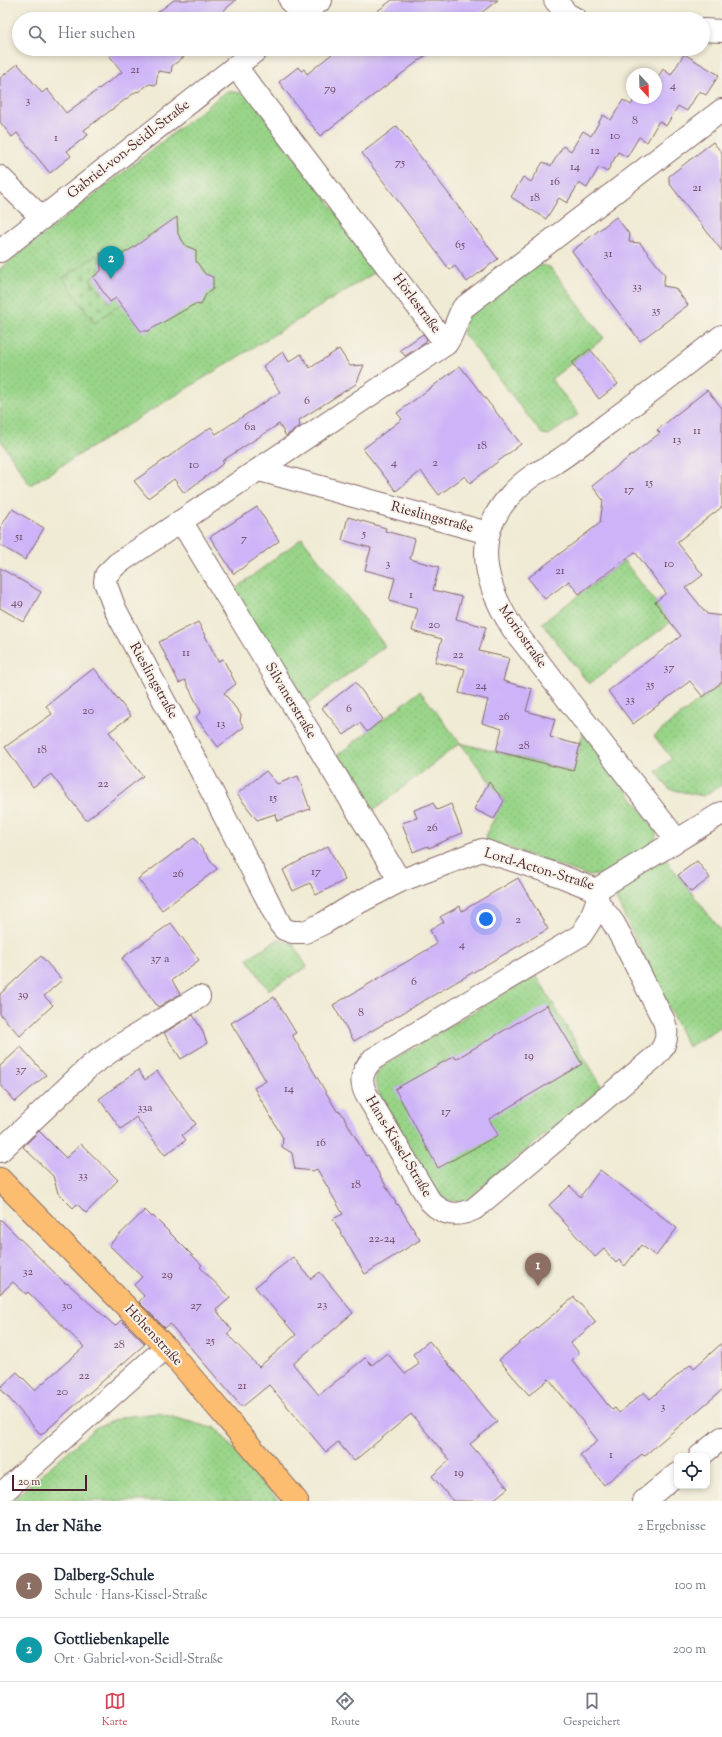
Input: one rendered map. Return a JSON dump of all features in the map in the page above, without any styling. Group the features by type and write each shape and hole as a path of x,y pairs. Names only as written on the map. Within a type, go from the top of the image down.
{"main road":[{"name":"Höhenstraße","path":"0,1179 166,1347 297,1501"}],"street":[{"path":"296,12 321,0"},
{"path":"555,0 565,12"},
{"path":"710,30 722,31"},
{"name":"Gabriel-von-Seidl-Straße","path":"0,251 249,56"},
{"name":"Hörlestraße","path":"236,67 446,344 451,338 457,318 463,308 722,110"},
{"path":"0,177 42,218"},
{"name":"Moriostraße","path":"676,839 513,629 504,615 496,600 487,572 486,558 488,533 492,521 499,509 522,484 533,475 556,462 598,431 722,336"},
{"name":"Rieslingstraße","path":"305,932 292,932 284,929 280,924 196,759 131,641 106,589 106,575 110,570 181,521 446,344"},
{"name":"Rieslingstraße","path":"259,470 488,533"},
{"name":"Silvanerstraße","path":"181,521 400,881"},
{"name":"Lord-Acton-Straße","path":"305,932 400,881 482,850 558,875 597,895 676,839 722,813"},
{"name":"Hans-Kissel-Straße","path":"597,895 600,908 613,923 664,1021 667,1036 661,1051 474,1209 458,1214 442,1211 430,1201 362,1087 363,1071 373,1059 581,935 590,921 597,895"},
{"path":"0,1151 90,1066 117,1047 199,997"},
{"path":"0,1495 166,1347"},
{"path":"704,1453 722,1438"},
{"path":"644,1501 674,1476"}],"green space":[{"path":"227,91 248,94 379,270 30,485 0,439 0,269"},
{"path":"97,255 102,266 98,269 100,272 90,279 99,291 102,290 110,302 116,298 121,304 94,323 63,278"},
{"path":"534,264 550,267 604,338 551,379 579,414 549,435 542,434 463,333 466,317"},
{"path":"302,538 385,646 304,707 231,592"},
{"path":"624,561 671,622 589,684 542,623"},
{"path":"719,685 722,689 722,785 703,796 669,789 656,771 672,759 654,736"},
{"path":"420,691 460,743 370,813 335,757"},
{"path":"583,733 656,830 656,837 653,843 603,874 589,876 489,841 486,838 486,834 504,800 460,743 573,771"},
{"path":"664,857 722,932 722,1026 688,1047 616,899 621,883"},
{"path":"279,939 285,942 293,943 307,967 268,990 247,958"},
{"path":"536,975 602,1087 469,1198 460,1201 448,1200 437,1192 378,1092 375,1080 377,1074 384,1065"},
{"path":"158,1413 212,1428 215,1427 279,1501 11,1501 95,1428 122,1417"}],"building":[{"path":"174,0 236,0 222,12 158,12"},
{"path":"392,0 498,0 482,12 376,12"},
{"path":"110,56 185,56 172,66 171,73 158,71 156,85 149,84 138,92 137,91 84,130 88,135 67,151 71,156 50,173 17,133 12,137 0,122 0,78 18,64 42,93 47,89 66,113 122,72"},
{"path":"329,56 425,56 320,136 279,82 298,67 301,71 304,69 307,74"},
{"path":"683,56 687,56 719,75 706,95 699,91 687,111 678,106 666,126 659,121 647,142 639,137 627,157 618,152 607,172 599,167 587,188 579,183 567,203 559,198 546,219 511,197 523,177 531,182 543,162 551,166 563,146 571,151 583,131 591,136 603,115 611,120 623,100 626,102 626,104 631,105 662,104 663,69 671,75"},
{"path":"397,126 498,259 467,282 455,266 450,270 362,153"},
{"path":"713,142 722,153 722,251 669,183 669,176"},
{"path":"177,217 178,234 186,246 196,250 196,261 205,274 213,277 213,289 206,294 201,305 195,304 148,331 141,331 116,298 110,302 93,277 101,271 100,253 114,259"},
{"path":"616,217 630,235 629,242 640,243 665,275 663,286 675,288 688,305 640,341 572,251"},
{"path":"423,334 427,339 425,343 405,356 400,350"},
{"path":"339,349 350,366 364,365 356,384 299,420 300,426 286,436 279,424 222,461 224,463 184,493 174,479 148,498 134,481 211,427 216,434 280,392 263,366 283,352 289,362 301,354 310,368"},
{"path":"590,349 618,384 599,399 572,363"},
{"path":"460,366 521,444 470,483 465,476 439,495 421,471 396,491 363,449 402,419 397,413"},
{"path":"707,390 722,408 722,507 677,542 703,575 686,588 707,614 722,616 722,682 703,697 690,681 633,724 608,691 681,636 655,602 666,593 635,552 579,594 569,581 545,599 528,578 600,523 603,500 592,486 660,433 657,430"},
{"path":"257,507 279,541 234,574 210,537"},
{"path":"12,509 44,528 25,560 0,545 0,528"},
{"path":"348,517 386,528 385,531 415,539 410,559 439,567 433,590 462,597 456,619 486,627 479,651 509,658 503,681 532,689 526,711 555,719 550,737 580,745 573,771 496,751 502,729 482,723 488,700 459,693 465,669 435,662 442,639 412,631 418,609 389,601 395,578 365,570 371,548 342,540"},
{"path":"0,568 41,592 24,622 0,608"},
{"path":"198,622 218,661 223,659 236,684 224,693 241,715 240,721 244,727 218,747 196,717 201,712 185,680 179,683 159,642"},
{"path":"94,668 131,716 109,732 143,776 86,820 51,774 33,787 5,747 52,714 46,706"},
{"path":"355,682 383,719 367,732 360,723 344,735 322,708"},
{"path":"266,771 277,784 298,776 310,809 277,821 275,814 257,820 237,794"},
{"path":"489,782 504,801 494,819 474,809"},
{"path":"433,803 437,810 451,804 462,833 429,848 428,846 413,852 402,823 417,818 414,810"},
{"path":"194,838 217,869 162,910 138,879"},
{"path":"328,846 345,880 316,895 310,883 293,891 283,870"},
{"path":"697,861 710,878 691,892 678,875"},
{"path":"518,878 548,929 354,1041 333,1005 437,944 430,930 444,922 440,917 460,906 462,911"},
{"path":"171,923 199,960 172,980 180,994 158,1007 122,958"},
{"path":"41,956 62,980 44,996 53,1005 20,1036 0,1014 0,994"},
{"path":"274,997 296,1033 292,1035 337,1111 341,1112 366,1156 368,1155 397,1205 398,1204 420,1240 365,1274 333,1219 343,1214 317,1169 313,1171 295,1169 292,1153 282,1147 283,1138 254,1088 266,1081 231,1023"},
{"path":"547,1005 582,1064 489,1119 498,1135 438,1168 395,1089 454,1056 456,1059"},
{"path":"193,1015 202,1030 207,1043 181,1059 164,1033"},
{"path":"21,1047 46,1075 15,1102 0,1085 0,1066"},
{"path":"138,1070 145,1080 157,1071 196,1124 182,1135 186,1140 165,1155 136,1117 121,1129 99,1099"},
{"path":"39,1131 66,1158 81,1144 118,1180 86,1213 77,1204 73,1208 58,1193 53,1176 23,1147"},
{"path":"600,1170 677,1228 656,1256 641,1245 625,1266 619,1260 616,1263 604,1249 595,1257 549,1205 570,1186 580,1197"},
{"path":"145,1210 152,1217 153,1216 202,1265 200,1267 230,1298 216,1310 232,1330 227,1334 259,1367 296,1335 255,1287 293,1257 311,1279 320,1272 353,1313 293,1364 319,1395 365,1358 372,1365 387,1353 405,1374 419,1364 413,1354 429,1341 497,1422 470,1444 508,1488 492,1501 453,1501 432,1476 450,1460 411,1414 354,1461 338,1442 326,1452 269,1385 242,1407 170,1324 165,1328 139,1302 144,1296 134,1285 142,1277 109,1245"},
{"path":"0,1219 66,1284 67,1283 115,1326 121,1320 145,1344 41,1435 0,1388 17,1372 35,1390 84,1347 28,1292 26,1294 13,1282 0,1294"},
{"path":"574,1297 596,1322 571,1343 579,1353 572,1360 612,1410 615,1408 619,1413 644,1392 650,1399 691,1364 694,1368 722,1343 722,1390 644,1456 642,1454 604,1485 580,1455 598,1441 549,1379 529,1395 499,1360"}],"place":[{"name":"Gottliebenkapelle","path":"111,279"},
{"name":"Dalberg-Schule","path":"538,1286"}]}
